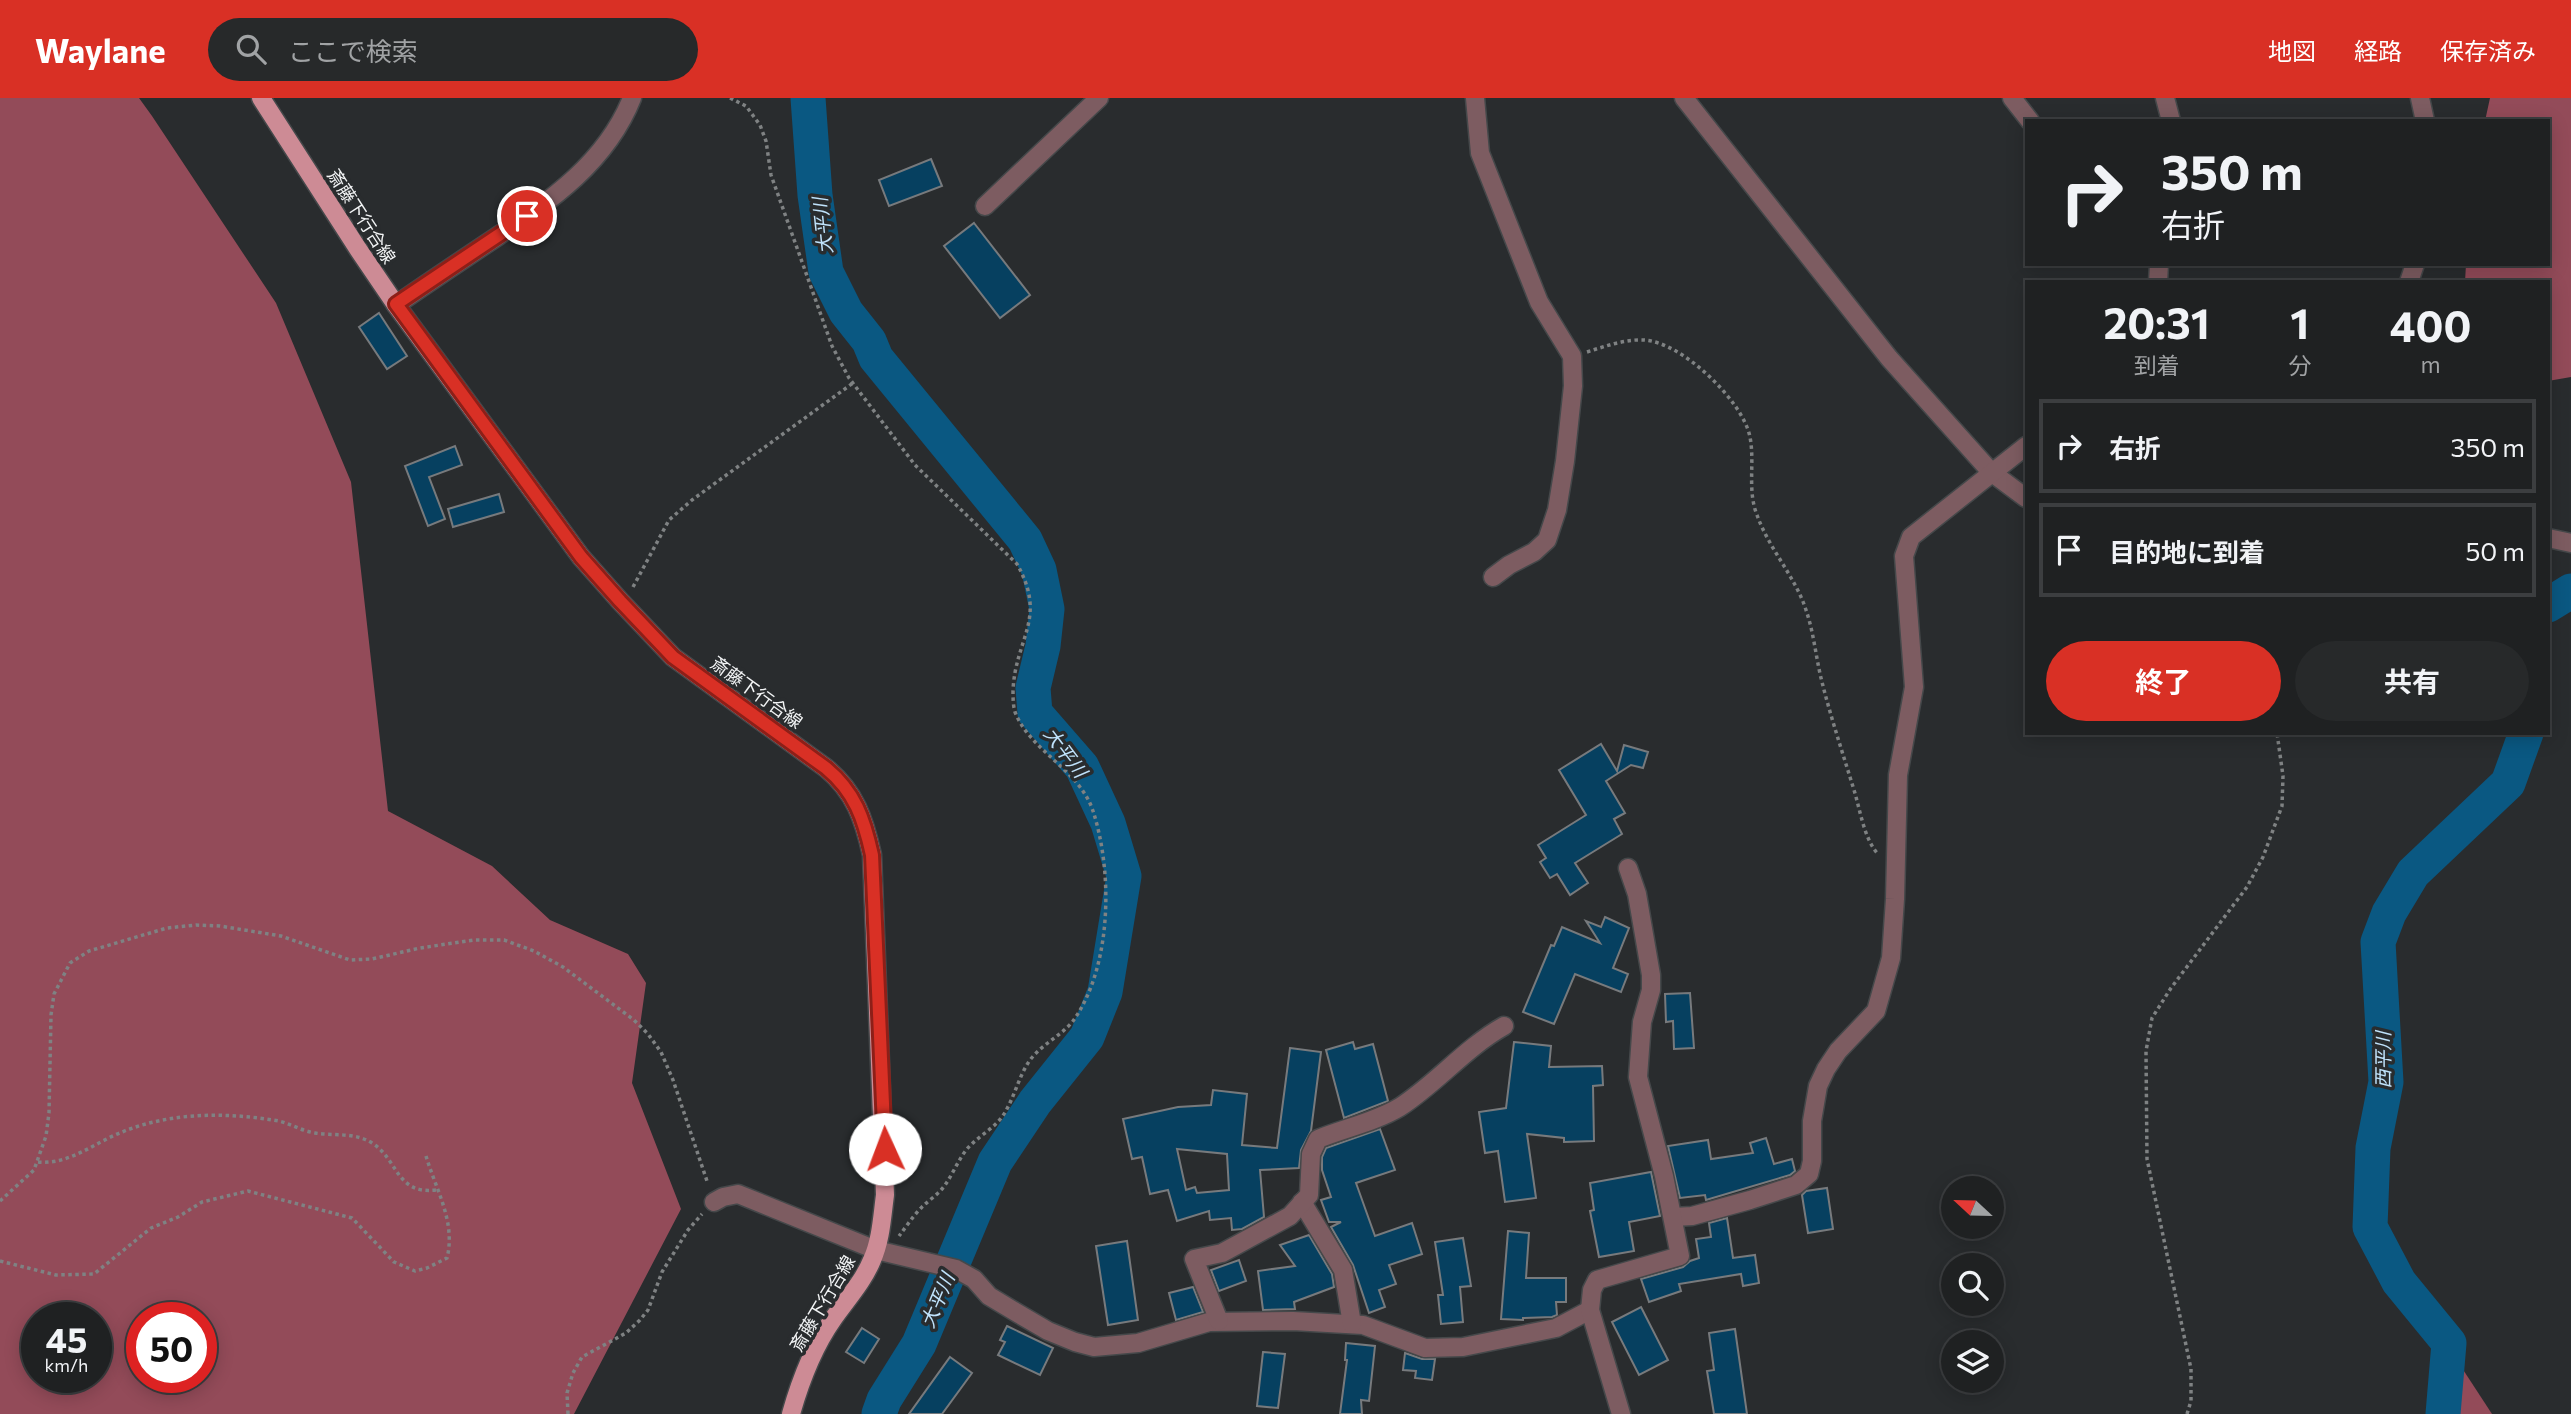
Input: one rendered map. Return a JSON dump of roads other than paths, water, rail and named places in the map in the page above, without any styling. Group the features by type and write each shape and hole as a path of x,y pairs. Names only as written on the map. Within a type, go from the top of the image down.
{"main road":[{"name":"斎藤下行合線","path":"261,98 396,304 581,557 681,663 843,782 858,808 872,855 886,1175 883,1251 832,1321 818,1346 792,1414"}],"street":[{"path":"396,304 558,194 604,149 623,121 632,98"},
{"path":"985,206 1099,98"},
{"path":"1475,98 1480,153 1539,302 1572,356 1573,386 1565,461 1557,510 1547,540 1534,552 1493,577"},
{"path":"1684,98 1889,358 1991,472 2025,497"},
{"path":"2012,98 2028,119"},
{"path":"2165,98 2170,119"},
{"path":"2420,98 2425,119"},
{"path":"1673,1217 1692,1216 1750,1200 1796,1185 1809,1174 1812,1161 1812,1121 1818,1086 1838,1051 1876,1011 1891,958 1898,775 1914,687 1904,556 1911,537 2025,447"},
{"path":"2550,538 2571,543"},
{"path":"1621,1414 1590,1310 1592,1290 1597,1280 1680,1256 1638,1077 1642,1021 1651,990 1651,975 1637,894 1628,868"},
{"path":"1219,1321 1194,1259 1222,1253 1290,1216 1309,1195 1311,1154 1318,1139 1386,1115 1402,1106 1484,1038 1504,1026"},
{"path":"714,1202 738,1194 883,1251 956,1269 974,1279 989,1296 1018,1314 1057,1335 1094,1347 1138,1343 1190,1326 1219,1321 1352,1324 1370,1327 1425,1348 1464,1347 1556,1328 1590,1310"},
{"path":"1303,1202 1343,1270 1352,1324"}],"waterway":[{"name":"大平川","path":"808,98 815,195 826,272 846,312 869,341 876,358 1025,540 1039,570 1047,609 1043,646 1033,688 1035,713 1082,767 1108,823 1124,876 1105,992 1087,1037 1035,1102 995,1162 919,1344 884,1400 879,1414"},
{"name":"西平川","path":"2550,604 2571,591"},
{"name":"西平川","path":"2443,1414 2449,1343 2399,1282 2370,1227 2373,1148 2386,1082 2378,942 2389,913 2413,873 2508,783 2525,735"}]}
